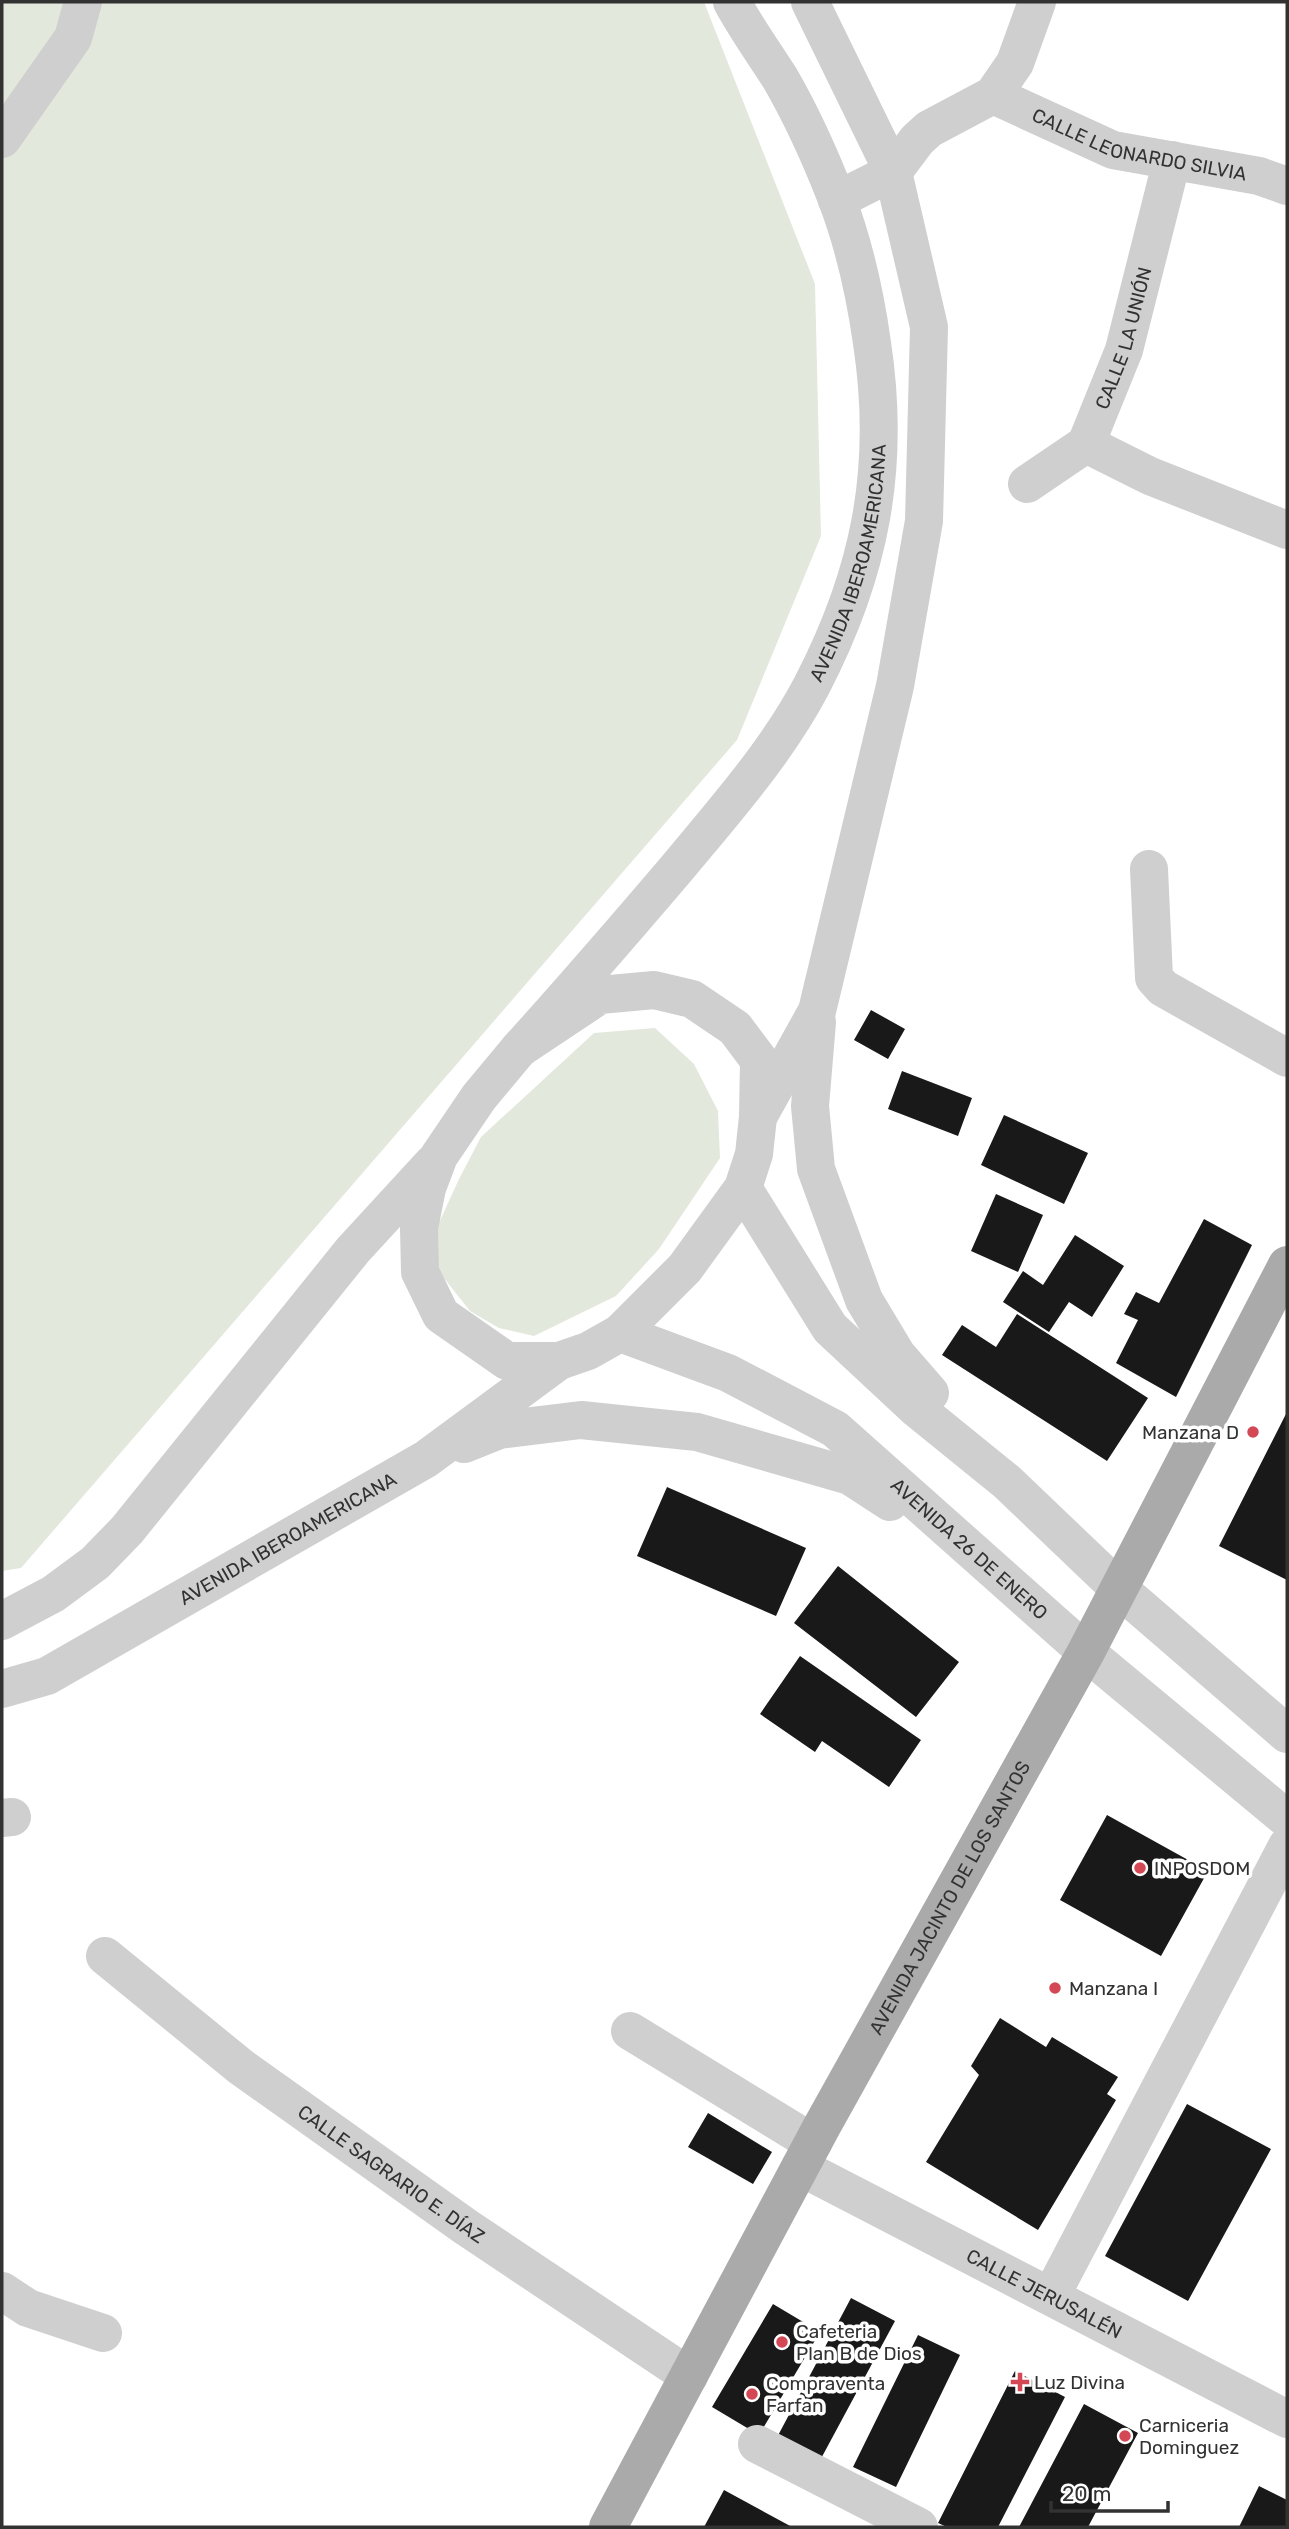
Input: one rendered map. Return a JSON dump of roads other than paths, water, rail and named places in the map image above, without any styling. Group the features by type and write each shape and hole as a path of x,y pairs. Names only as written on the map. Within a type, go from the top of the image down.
{"main road":[{"name":"AVENIDA JACINTO DE LOS SANTOS","path":"608,2527 806,2155 1086,1652 1287,1265"}],"street":[{"path":"2,139 73,38 83,2"},
{"name":"AVENIDA IBEROAMERICANA","path":"519,1049 731,804 777,741 811,686 840,624 865,552 878,477 879,419 875,363 866,303 852,242 806,127 781,80 732,2"},
{"path":"810,2 893,172 929,327 924,521 895,685 817,1011 810,1106 816,1169 864,1300 897,1355 1007,1482"},
{"path":"837,200 893,172 916,140 929,129 993,95 1015,63 1037,2"},
{"name":"CALLE LEONARDO SILVIA","path":"993,95 1113,150 1259,176 1287,186"},
{"name":"CALLE LA UNIÓN","path":"1086,444 1124,350 1172,160"},
{"path":"1027,484 1086,444 1150,476 1287,530"},
{"path":"1149,869 1154,978 1163,988 1287,1058"},
{"path":"2,1621 53,1594 95,1563 127,1530 353,1250 439,1156 479,1097 519,1049 600,995 654,990 692,999 735,1028 759,1060 754,1154 743,1188 685,1268 620,1333 588,1351 559,1361 507,1361 441,1315 420,1272 419,1228 427,1188 439,1156"},
{"path":"758,1117 817,1011"},
{"path":"743,1188 830,1328 917,1409 1007,1482 1118,1588 1287,1734"},
{"name":"AVENIDA 26 DE ENERO","path":"620,1333 728,1373 835,1429 1086,1652 1287,1819"},
{"name":"AVENIDA IBEROAMERICANA","path":"2,1689 47,1676 426,1459 559,1361"},
{"path":"426,1459 499,1430 581,1420 697,1432 850,1476 988,1566"},
{"path":"1051,2297 1287,1846"},
{"name":"CALLE SAGRARIO E. DÍAZ","path":"105,1956 241,2067 466,2227 689,2376"},
{"name":"CALLE JERUSALÉN","path":"630,2031 806,2155 1051,2297 1287,2419"},
{"path":"2,2291 28,2308 103,2333"},
{"path":"757,2444 919,2527"}],"place":[{"name":"Manzana D","path":"1253,1432"},
{"name":"INPOSDOM","path":"1140,1868"},
{"name":"Manzana I","path":"1055,1988"},
{"name":"Cafeteria Plan B de Dios","path":"782,2342"},
{"name":"Luz Divina","path":"1020,2382"},
{"name":"Compraventa Farfan","path":"752,2394"},
{"name":"Carniceria Dominguez","path":"1125,2436"}]}
